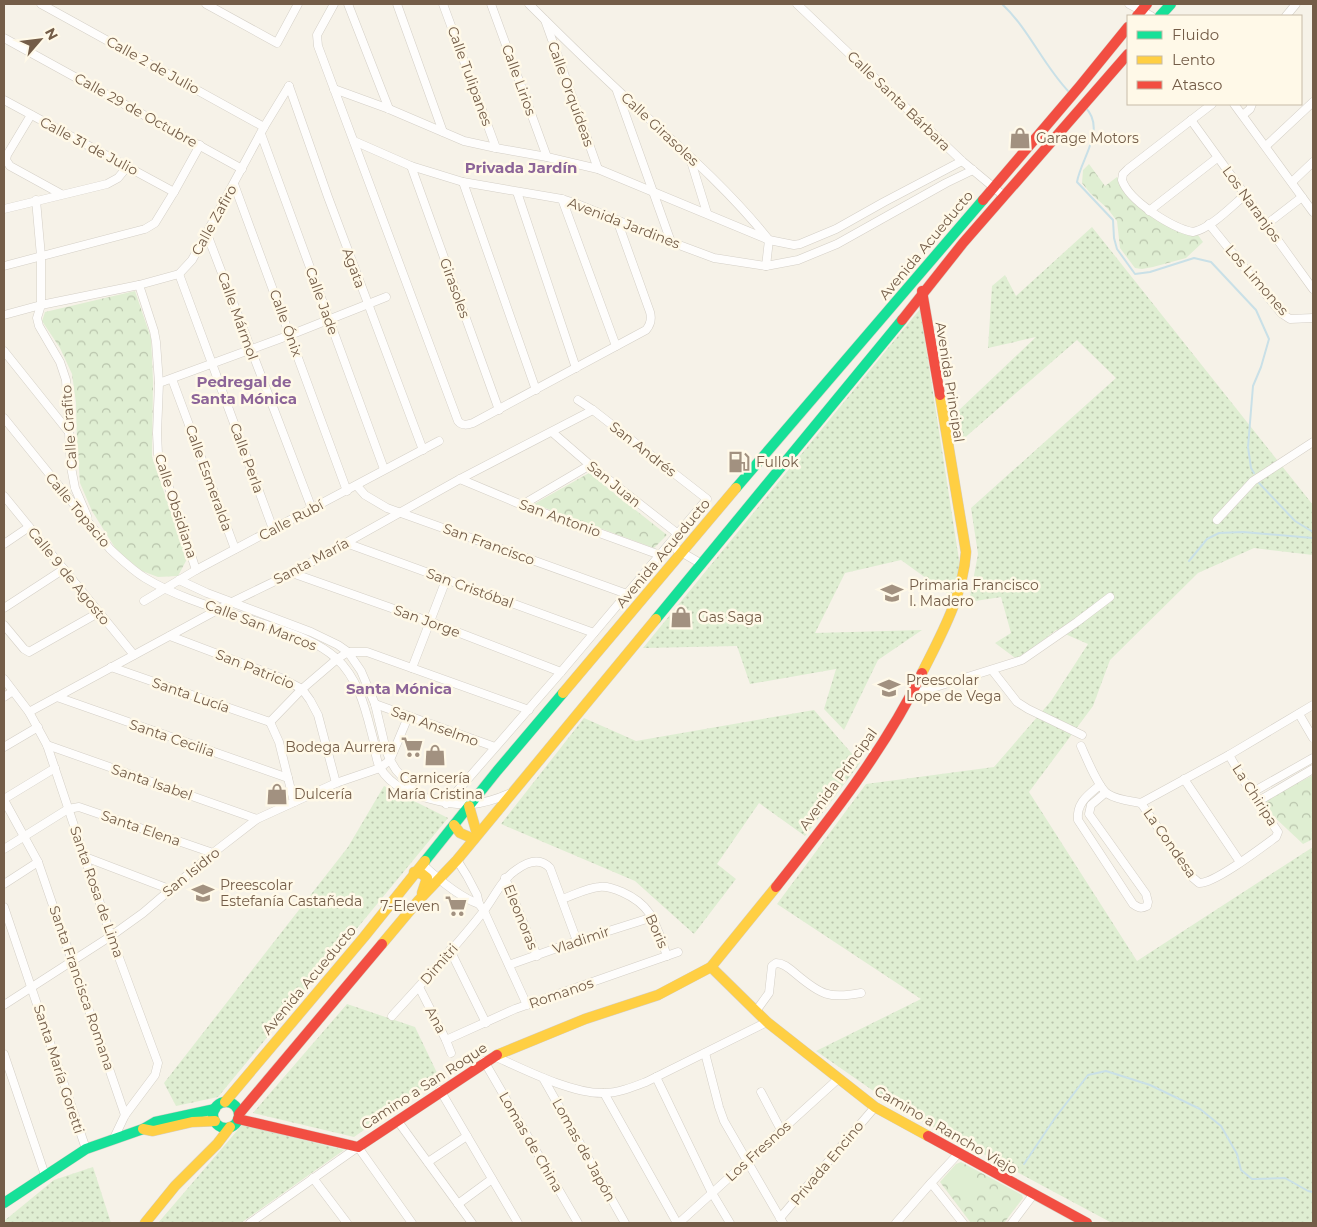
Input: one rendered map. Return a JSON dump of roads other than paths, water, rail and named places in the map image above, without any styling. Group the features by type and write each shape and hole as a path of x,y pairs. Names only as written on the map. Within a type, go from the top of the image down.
{"street":[{"name":"Calle 2 de Julio","path":"41,4 263,130"},
{"path":"206,4 277,43 298,4"},
{"path":"334,4 316,40 458,421 463,425 473,423 499,410 646,330 651,322 651,317 617,220"},
{"path":"348,4 388,109"},
{"path":"397,4 443,132"},
{"name":"Calle Tulipanes","path":"443,4 496,148"},
{"name":"Calle Lirios","path":"490,4 547,156"},
{"name":"Calle Girasoles","path":"529,4 690,156 752,218 769,240"},
{"name":"Calle Santa Bárbara","path":"797,4 962,161 1004,196"},
{"path":"1129,4 1144,12"},
{"path":"1161,15 1171,4"},
{"path":"1287,15 1296,4"},
{"name":"Calle Orquídeas","path":"544,19 598,169"},
{"name":"Avenida Acueducto","path":"225,1102 681,552 1065,104 1127,28"},
{"name":"Calle 29 de Octubre","path":"4,38 242,169"},
{"name":"Avenida Acueducto","path":"239,1117 418,901 457,860 510,793 922,294 1004,196 1127,55"},
{"name":"Calle Zafiro","path":"179,274 192,260 289,86"},
{"name":"Agata","path":"289,86 328,197 423,450"},
{"path":"334,89 464,141 547,156 598,169 769,240 794,245 836,229 962,161"},
{"path":"617,89 652,191 672,242"},
{"name":"Calle 31 de Julio","path":"4,100 174,192"},
{"path":"1266,146 1313,102"},
{"path":"1211,105 1128,168 1122,177 1126,188 1149,211 1186,230 1196,232 1245,195"},
{"path":"1235,105 1313,212"},
{"path":"1243,115 1252,105"},
{"path":"31,115 7,155 6,160 10,166 61,194"},
{"name":"Los Naranjos","path":"1190,120 1313,289"},
{"name":"Calle Jade","path":"263,130 329,320 384,469"},
{"name":"Avenida Jardines","path":"354,141 411,166 463,182 562,200 714,258 766,266 798,260 837,244 972,170"},
{"path":"4,266 148,228 155,223 200,145"},
{"path":"690,156 707,213"},
{"path":"1149,211 1217,158"},
{"path":"1292,182 1313,162"},
{"name":"Girasoles","path":"411,166 499,410"},
{"path":"4,209 107,184 118,178 127,167"},
{"path":"463,182 536,390"},
{"name":"Calle Ónix","path":"234,184 347,491"},
{"path":"517,192 576,368"},
{"path":"1267,224 1302,197"},
{"name":"Calle Grafito","path":"36,200 41,256 41,305 37,314 37,322 60,362 66,380 71,467 75,488 90,524"},
{"path":"562,200 616,346"},
{"name":"Los Limones","path":"1209,224 1281,313 1290,319 1313,318"},
{"name":"Calle Mármol","path":"207,234 312,509"},
{"path":"766,266 769,240"},
{"path":"922,294 922,283 929,262"},
{"path":"4,315 41,305 139,285 179,274"},
{"name":"Calle Perla","path":"179,274 273,529"},
{"name":"Calle Obsidiana","path":"139,285 154,331 159,383 158,454 196,570"},
{"name":"Avenida Principal","path":"711,967 859,779 926,669 962,586 966,552 922,294"},
{"path":"159,383 212,365 386,297"},
{"path":"4,351 68,431"},
{"name":"Calle Esmeralda","path":"172,379 235,549"},
{"name":"San Andrés","path":"578,400 707,499 678,534"},
{"name":"Santa María","path":"29,712 232,602 292,573 460,479 593,410"},
{"name":"Calle Topacio","path":"4,418 110,548 127,565 165,588"},
{"name":"San Juan","path":"552,432 590,465 678,534"},
{"name":"Calle Rubí","path":"144,601 196,570 439,441"},
{"path":"1217,520 1253,481 1313,442"},
{"path":"522,505 590,465"},
{"name":"San Antonio","path":"460,479 522,505 660,555"},
{"name":"San Francisco","path":"357,486 375,502 627,594"},
{"name":"Calle 9 de Agosto","path":"4,496 134,655"},
{"path":"4,544 29,527"},
{"path":"446,804 529,710 678,534"},
{"name":"San Cristóbal","path":"346,543 594,633"},
{"path":"669,545 700,562"},
{"path":"4,608 64,570"},
{"name":"San Jorge","path":"292,573 431,622 561,672"},
{"name":"Calle San Marcos","path":"179,580 319,635 338,644 348,652 361,671 375,704 390,760 396,770 420,796"},
{"path":"412,668 446,580"},
{"name":"Calle San Marcos","path":"165,588 220,610 312,641 337,659 349,672 364,704 380,768"},
{"path":"910,695 1022,660 1110,597"},
{"path":"4,625 28,652 98,612"},
{"name":"San Patricio","path":"170,636 281,678 302,689 318,715 336,782"},
{"path":"294,802 277,737 270,722 302,689 348,652 367,652 529,710"},
{"name":"Santa Lucía","path":"111,668 270,722"},
{"path":"992,670 1017,702 1082,735"},
{"name":"Santa Rosa de Lima","path":"4,680 29,712 47,745 111,936 158,1063 155,1075 125,1115"},
{"path":"4,697 13,691"},
{"name":"Santa Cecilia","path":"56,697 288,778"},
{"name":"San Anselmo","path":"375,704 495,747"},
{"path":"1081,746 1100,785 1106,793 1141,803 1313,706"},
{"path":"1299,714 1313,738"},
{"path":"390,760 408,717"},
{"path":"1305,724 1313,719"},
{"path":"4,747 38,727"},
{"name":"Santa Isabel","path":"47,745 257,819"},
{"name":"La Chiripa","path":"1229,755 1251,793 1278,830 1278,835 1240,862"},
{"path":"1251,793 1313,758"},
{"name":"San Isidro","path":"4,1005 71,960 111,936 143,913 213,853 257,819 336,782 380,768 390,760"},
{"path":"4,800 55,768"},
{"path":"380,768 399,787 407,792 446,804 469,806 488,803 510,793"},
{"path":"1257,802 1313,769"},
{"path":"1184,779 1240,862"},
{"path":"1100,785 1082,801 1078,808 1077,815 1080,824 1134,904 1139,908 1147,906 1146,894 1092,820 1089,810 1091,805 1106,793"},
{"name":"Santa Francisca Romana","path":"4,800 38,862 125,1115"},
{"path":"1082,801 1091,805"},
{"name":"La Condesa","path":"1141,803 1188,872 1199,883 1207,881 1240,862"},
{"path":"454,825 460,833 475,836 469,806"},
{"name":"Santa Elena","path":"68,809 74,807 84,808 213,853"},
{"path":"4,849 68,809"},
{"path":"85,857 170,889"},
{"path":"457,860 477,895 479,904 484,911 527,1005"},
{"path":"506,878 523,866 538,861 545,862 550,868 577,941"},
{"path":"4,884 38,862"},
{"path":"422,864 439,880 469,900 479,904"},
{"path":"414,872 425,876 427,881 418,901"},
{"name":"Dimitri","path":"392,1016 484,911 506,878"},
{"name":"Eleonoras","path":"506,878 537,956"},
{"name":"Boris","path":"562,899 600,887 612,888 629,895 642,904 653,917 668,956"},
{"name":"Santa María Goretti","path":"4,907 86,1150"},
{"name":"Vladimir","path":"509,965 653,917"},
{"path":"450,950 486,1022"},
{"name":"Romanos","path":"446,1040 527,1005 678,952"},
{"path":"756,1011 769,993 772,966 776,962 782,964 808,984 825,994 843,996 861,993"},
{"name":"Camino a Rancho Viejo","path":"711,967 767,1022 875,1107 1087,1223"},
{"name":"Camino a San Roque","path":"250,1223 484,1061 586,1019 658,995 711,967"},
{"path":"338,968 353,979"},
{"name":"Ana","path":"419,987 451,1053"},
{"path":"494,1056 542,1078 581,1089 604,1093 631,1088 767,1022"},
{"path":"705,1053 722,1114 782,1221"},
{"path":"4,1054 45,1175"},
{"name":"Lomas de China","path":"484,1061 578,1223"},
{"path":"656,1077 712,1193 730,1223"},
{"name":"Lomas de Japón","path":"542,1078 625,1223"},
{"name":"Los Fresnos","path":"678,1223 838,1079"},
{"path":"440,1090 516,1222"},
{"path":"761,1092 781,1130"},
{"path":"604,1093 678,1223"},
{"path":"4,1201 86,1150 114,1138 143,1129 155,1122 215,1109 225,1102 236,1106 239,1117"},
{"name":"Privada Encino","path":"782,1221 875,1107"},
{"path":"213,1147 216,1123 214,1117 215,1109"},
{"path":"114,1138 125,1115"},
{"path":"145,1223 239,1117"},
{"path":"239,1117 358,1147 412,1223"},
{"path":"397,1120 472,1223"},
{"path":"143,1129 153,1132 192,1122 216,1123 226,1128 230,1127"},
{"path":"428,1162 467,1136"},
{"path":"896,1223 958,1154"},
{"path":"313,1178 347,1223"},
{"path":"458,1204 492,1178"},
{"path":"931,1183 962,1223"},
{"path":"1012,1223 1033,1195"},
{"path":"902,1216 908,1223"}],"waterway":[{"path":"1002,4 1020,24 1051,70 1069,92"},
{"path":"1085,107 1094,125 1091,144 1077,182 1113,220 1117,249 1135,274 1150,272 1194,258 1211,262 1256,310 1269,339 1253,386 1248,447 1251,468 1254,473"},
{"path":"1259,483 1295,521 1313,532"},
{"path":"1189,561 1207,539 1219,533 1243,532 1313,538"},
{"path":"1024,1164 1055,1118 1088,1075 1106,1071 1150,1085 1200,1109 1221,1126 1237,1154 1241,1170 1252,1179 1285,1178 1313,1192"}],"place":[{"name":"Garage Motors","path":"1020,138"},
{"name":"Fullok","path":"739,462"},
{"name":"Primaria Francisco I. Madero","path":"892,593"},
{"name":"Gas Saga","path":"681,617"},
{"name":"Preescolar Lope de Vega","path":"889,688"},
{"name":"Bodega Aurrera","path":"412,747"},
{"name":"Carnicería María Cristina","path":"435,755"},
{"name":"Dulcería","path":"277,794"},
{"name":"Preescolar Estefanía Castañeda","path":"203,893"},
{"name":"7-Eleven","path":"456,906"}],"district":[{"name":"Privada Jardín","path":"521,168"},
{"name":"Pedregal de Santa Mónica","path":"244,390"},
{"name":"Santa Mónica","path":"399,689"}]}
